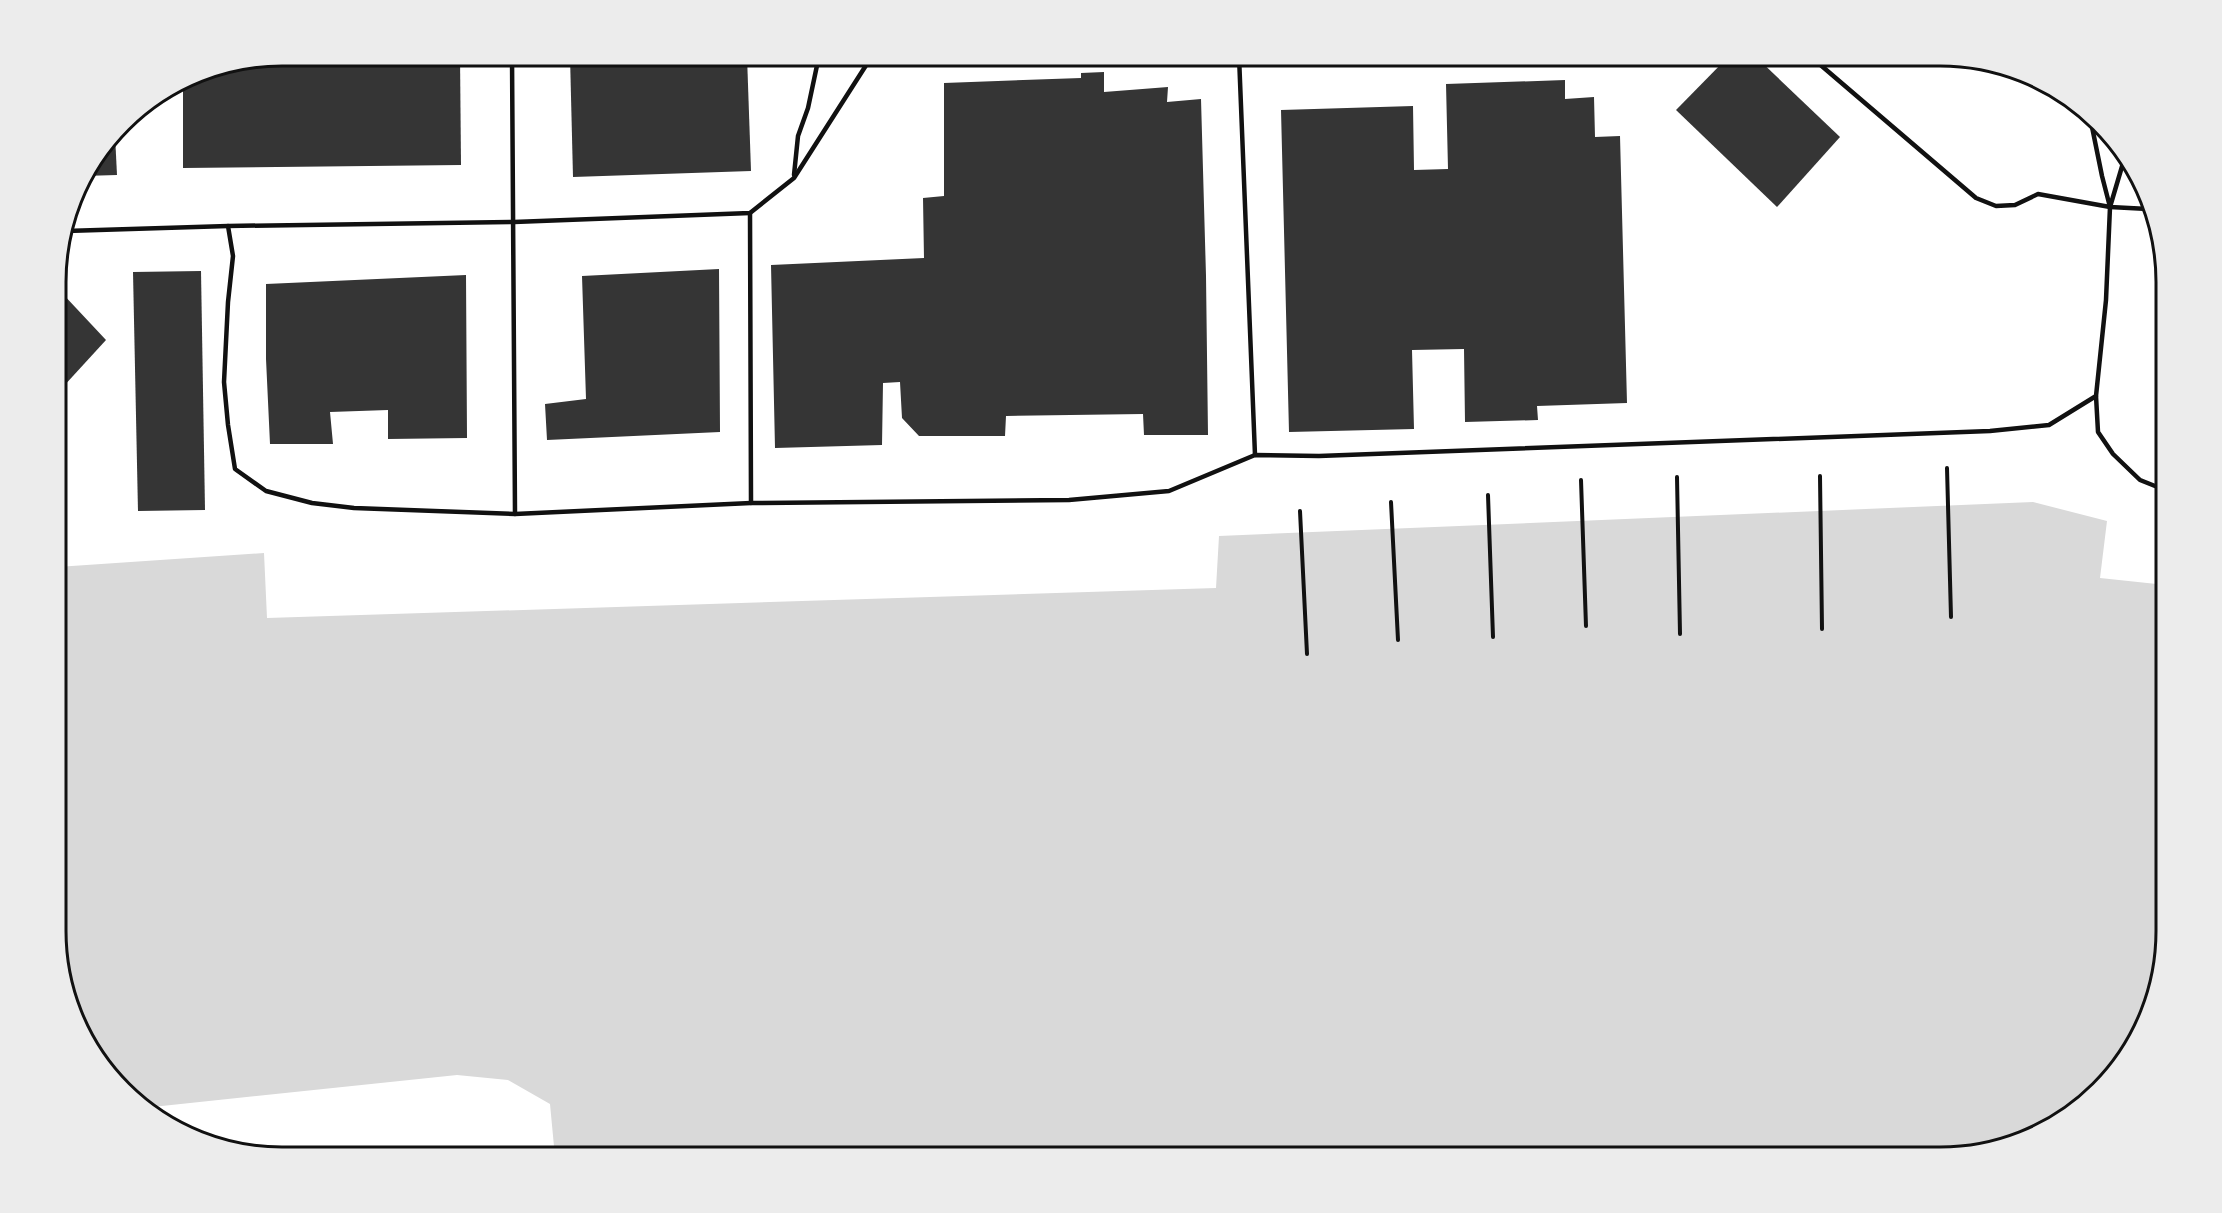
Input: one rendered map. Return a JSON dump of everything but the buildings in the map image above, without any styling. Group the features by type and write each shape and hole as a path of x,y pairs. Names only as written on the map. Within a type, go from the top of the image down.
{"lane":[{"path":"512,66 515,514"},
{"path":"794,178 798,136 808,108 817,66"},
{"path":"72,231 514,222 750,213 794,178 866,66"},
{"path":"1239,66 1255,455"},
{"path":"1822,66 1976,198 1996,206 2015,205 2038,194 2110,207 2143,209"},
{"path":"2092,128 2110,207"},
{"path":"2122,166 2110,207 2106,300 2096,396 2098,432 2113,454 2140,480 2156,486"},
{"path":"750,213 751,503"},
{"path":"228,226 233,256 224,382 235,470 266,491 312,504 354,508 515,514 751,503 1069,500 1169,491 1255,455 1318,456 1990,431 2049,425 2096,396"}],"path":[{"path":"1947,468 1951,617"},
{"path":"1820,476 1822,629"},
{"path":"1677,477 1680,634"},
{"path":"1581,480 1586,626"},
{"path":"1488,495 1493,637"},
{"path":"1391,502 1398,640"},
{"path":"1300,511 1307,654"}],"shaded area":[{"path":"2033,502 2107,521 2100,578 2156,584 2156,945 2145,1000 2127,1039 2093,1084 2060,1111 2009,1136 1954,1147 554,1147 550,1104 508,1080 457,1075 157,1107 129,1084 102,1051 82,1014 73,987 66,945 66,566 264,553 267,618 1216,588 1219,536"}]}
